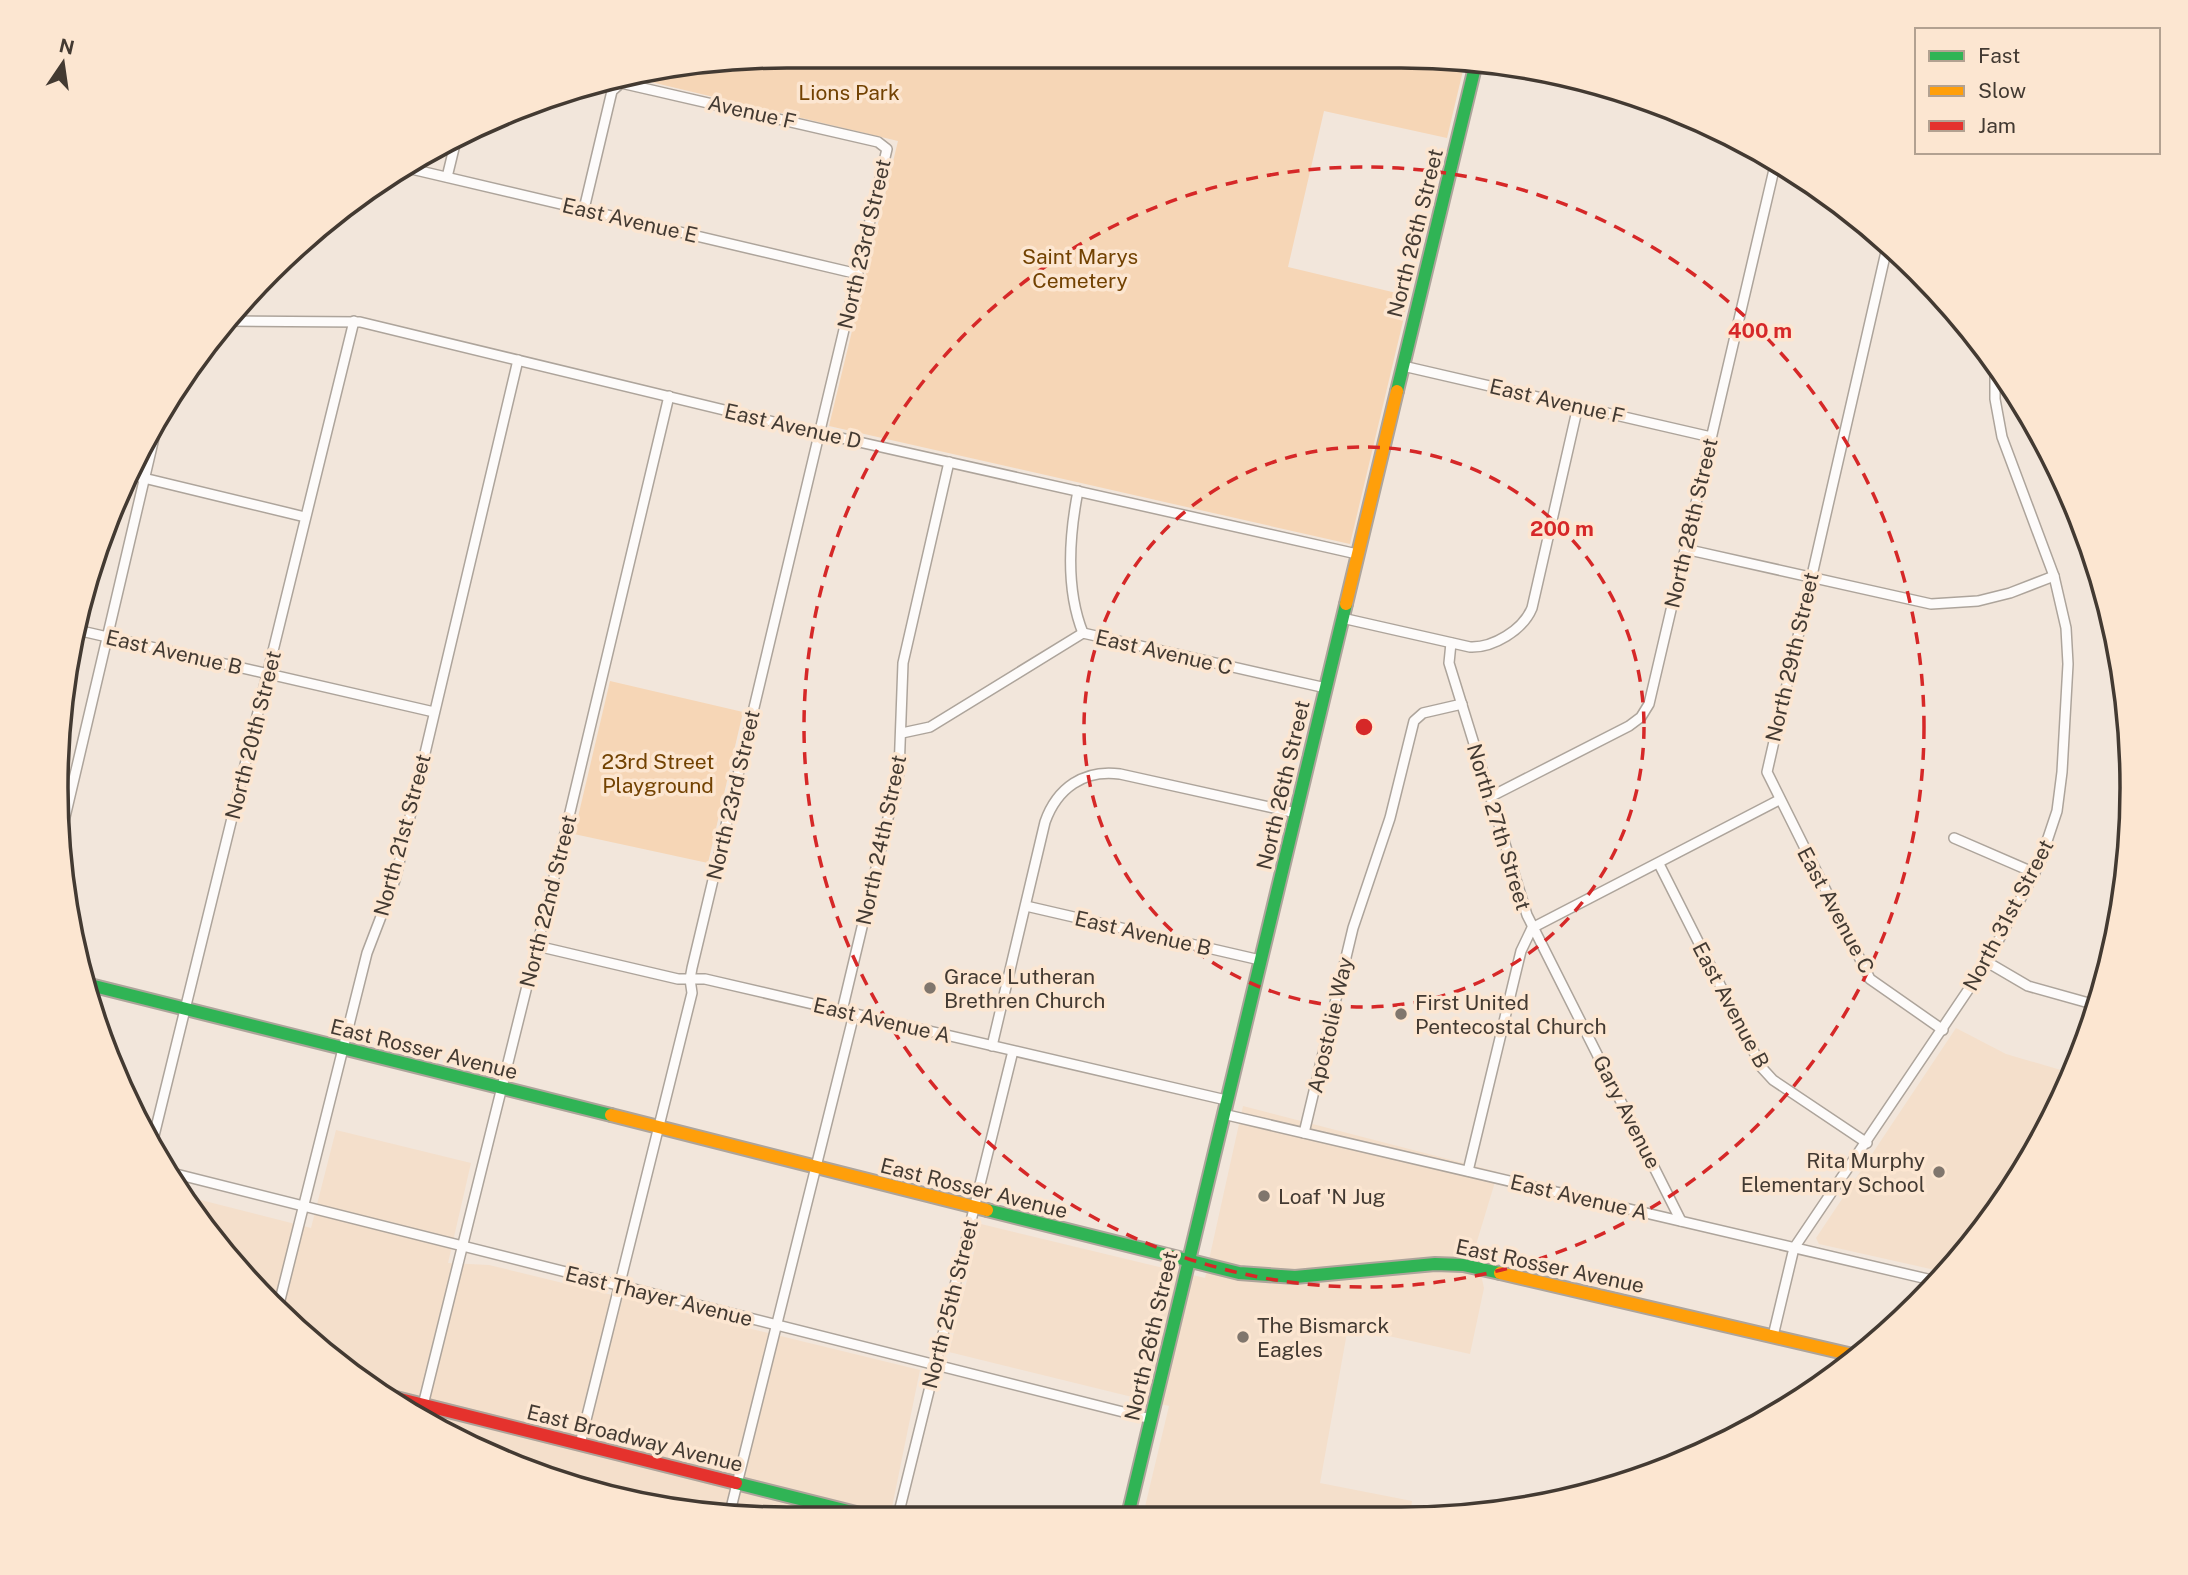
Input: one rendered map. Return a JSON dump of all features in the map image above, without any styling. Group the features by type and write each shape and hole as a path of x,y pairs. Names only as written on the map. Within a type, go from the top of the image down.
{"street":[{"name":"North 26th Street","path":"1130,1507 1474,72"},
{"name":"Avenue F","path":"630,86 886,146"},
{"name":"Avenue F","path":"584,209 613,90"},
{"name":"North 23rd Street","path":"580,1444 692,993 690,979 887,154 886,146"},
{"path":"447,177 453,151"},
{"name":"East Avenue E","path":"419,171 858,274"},
{"name":"North 28th Street","path":"1490,797 1641,717 1651,696 1773,173"},
{"name":"North 29th Street","path":"1779,800 1769,780 1767,763 1885,256"},
{"name":"East Avenue D","path":"241,321 354,321 819,433 1357,554"},
{"name":"North 20th Street","path":"155,1130 354,321"},
{"name":"North 21st Street","path":"281,1298 367,953 395,880 518,360"},
{"name":"East Avenue F","path":"1403,366 1711,437"},
{"name":"North 31st Street","path":"1773,1336 1794,1248 1987,962 2035,873 2054,824 2062,772 2068,651 2064,614 2054,576 2005,447 1996,406 1996,384"},
{"name":"North 22nd Street","path":"422,1405 537,947 668,396"},
{"path":"1342,618 1470,647 1486,646 1525,621 1532,608 1578,406"},
{"path":"69,803 151,453"},
{"name":"North 24th Street","path":"842,1011 899,772 903,663 949,462"},
{"path":"139,477 306,517"},
{"path":"1079,491 1070,558 1077,615 1083,634"},
{"path":"1685,549 1902,599 1947,604 1993,598 2054,576"},
{"name":"East Avenue B","path":"86,632 434,712"},
{"name":"East Avenue C","path":"902,733 930,727 1083,634 1326,688"},
{"name":"North 27th Street","path":"1451,643 1450,663 1532,928 1521,951 1468,1171"},
{"name":"Apostolie Way","path":"1304,1133 1356,918 1393,808 1416,717 1462,704"},
{"path":"992,1046 1048,813 1067,786 1086,776 1109,772 1296,813"},
{"path":"1532,928 1779,800"},
{"name":"East Avenue C","path":"1779,800 1870,979 1943,1030"},
{"path":"1954,838 2035,873"},
{"name":"East Avenue B","path":"1658,864 1762,1068 1773,1080 1867,1143"},
{"name":"East Avenue B","path":"1026,906 1261,960"},
{"name":"Gary Avenue","path":"1532,928 1681,1221"},
{"name":"East Avenue A","path":"537,947 690,979 705,979 1226,1100"},
{"path":"1987,962 2028,986 2087,1002"},
{"name":"East Rosser Avenue","path":"97,987 1188,1262 1251,1275 1281,1278 1315,1277 1420,1263 1463,1265 1844,1353"},
{"path":"732,1504 854,1014"},
{"name":"North 25th Street","path":"900,1507 1013,1051"},
{"name":"East Avenue A","path":"1223,1114 1925,1279"},
{"name":"East Thayer Avenue","path":"182,1176 1151,1419"},
{"name":"East Broadway Avenue","path":"418,1404 832,1507"}],"shaded area":[{"name":"Rita Murphy Elementary School","path":"1956,1028 2006,1054 2062,1070 2046,1106 1999,1187 1934,1270 1819,1244 1816,1238"},
{"path":"1243,1106 1498,1172 1475,1248 1484,1288 1470,1354 1348,1327 1320,1483 1412,1501 1411,1507 1145,1507 1169,1406 949,1352 981,1224 1205,1278"},
{"path":"336,1130 471,1163 448,1263 489,1265 920,1370 892,1507 740,1505 647,1493 556,1469 469,1433 388,1386 313,1328 247,1262 198,1199 311,1228"}],"green space":[{"name":"Saint Marys Cemetery","path":"788,68 1400,68 1463,71 1447,138 1324,111 1288,267 1409,296 1350,544 829,426 898,141 649,82 694,74"},
{"name":"23rd Street Playground","path":"610,681 743,712 708,863 574,834"}],"traffic: fast":[{"path":"1397,391 1474,72"},
{"path":"1130,1507 1346,604"},
{"path":"97,987 611,1115"},
{"path":"987,1210 1239,1273 1295,1277 1435,1264 1463,1265 1500,1273"},
{"path":"736,1483 832,1507"}],"traffic: slow":[{"path":"1346,604 1397,391"},
{"path":"611,1115 987,1210"},
{"path":"1500,1273 1844,1353"}],"traffic: jam":[{"path":"417,1403 736,1483"}],"place":[{"name":"Grace Lutheran Brethren Church","path":"930,988"},
{"name":"First United Pentecostal Church","path":"1401,1014"},
{"name":"Rita Murphy Elementary School","path":"1939,1172"},
{"name":"Loaf 'N Jug","path":"1264,1196"},
{"name":"The Bismarck Eagles","path":"1243,1337"}],"park label":[{"name":"Lions Park","path":"849,92"}]}
